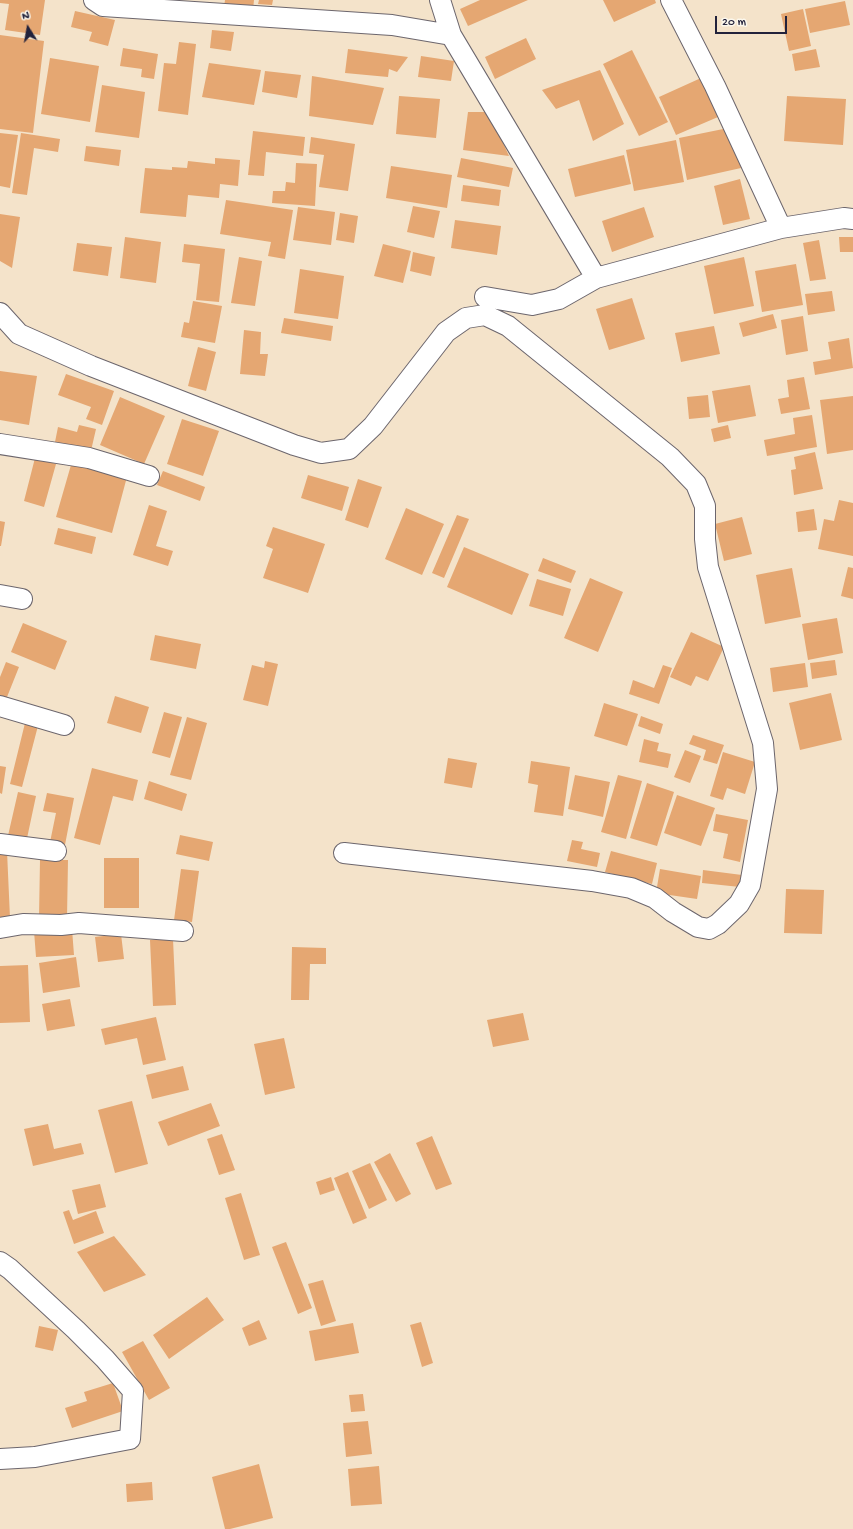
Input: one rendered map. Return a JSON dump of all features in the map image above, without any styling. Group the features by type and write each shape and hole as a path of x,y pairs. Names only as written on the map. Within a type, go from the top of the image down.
{"street":[{"path":"94,0 103,6 392,25 451,35"},
{"path":"440,0 451,35 596,278"},
{"path":"671,0 715,86 781,228"},
{"path":"485,297 532,305 559,300 596,278 781,228 844,218 853,219"},
{"path":"0,314 19,334 91,366 294,445 321,453 349,449 373,426 446,332 466,318 485,316 508,326 670,457 696,484 705,506 704,539 708,567 763,743 767,789 750,885 739,904 718,924 709,929 698,927 673,912 654,898 631,888 592,882 344,853"},
{"path":"0,444 89,458 149,476"},
{"path":"0,595 22,599"},
{"path":"0,706 64,725"},
{"path":"0,844 56,851"},
{"path":"0,928 23,924 79,924 183,931"},
{"path":"0,1262 10,1269 76,1330 105,1359 133,1391 130,1439 35,1457 0,1459"}],"building":[{"path":"0,0 45,0 40,35 5,30 9,4 0,3"},
{"path":"225,0 254,0 253,10 224,7"},
{"path":"259,0 273,0 272,5 258,4"},
{"path":"480,0 528,0 468,26 460,9"},
{"path":"603,0 655,0 656,3 614,22"},
{"path":"845,1 850,25 810,33 805,9"},
{"path":"803,9 811,46 789,51 781,14"},
{"path":"75,11 115,20 108,46 89,41 92,32 71,27"},
{"path":"212,30 234,32 231,51 210,48"},
{"path":"0,35 44,41 33,133 0,129"},
{"path":"526,38 536,59 495,79 485,57"},
{"path":"179,42 196,44 188,115 158,111 164,63 176,64"},
{"path":"123,48 158,54 154,79 141,77 142,69 120,66"},
{"path":"348,49 408,57 397,72 389,69 388,77 345,73"},
{"path":"816,49 820,67 795,71 792,54"},
{"path":"632,50 668,122 639,136 603,64"},
{"path":"421,56 454,61 451,81 418,77"},
{"path":"50,58 99,66 90,122 41,114"},
{"path":"209,63 261,70 254,105 202,97"},
{"path":"600,70 624,124 593,141 579,100 556,109 542,90"},
{"path":"265,71 301,75 297,98 262,92"},
{"path":"312,76 384,88 373,125 309,116"},
{"path":"701,78 718,117 676,135 659,97"},
{"path":"102,85 145,92 139,138 95,132"},
{"path":"399,96 440,99 436,138 396,134"},
{"path":"787,96 846,99 843,145 784,141"},
{"path":"468,112 489,112 509,156 463,150"},
{"path":"733,127 741,168 687,180 679,138"},
{"path":"253,131 305,137 303,156 266,152 264,176 248,175"},
{"path":"0,133 18,135 10,188 0,186"},
{"path":"21,133 60,139 58,152 34,148 27,195 12,193"},
{"path":"311,137 355,144 348,191 319,187 324,155 309,153"},
{"path":"676,140 684,182 634,191 626,150"},
{"path":"86,146 121,150 119,166 84,161"},
{"path":"624,155 631,184 575,197 568,169"},
{"path":"215,158 240,160 238,186 220,184 219,198 188,195 186,217 140,213 145,168 172,170 172,167 187,168 188,161 215,164"},
{"path":"461,158 513,168 509,187 457,177"},
{"path":"296,163 317,164 315,206 272,203 273,191 285,191 286,182 295,183"},
{"path":"391,166 452,175 447,208 386,198"},
{"path":"740,179 750,219 723,225 714,186"},
{"path":"463,185 501,190 499,206 461,201"},
{"path":"226,200 293,210 285,259 268,256 271,242 220,234"},
{"path":"413,206 440,211 434,238 407,232"},
{"path":"298,207 335,212 331,245 293,240"},
{"path":"644,207 654,237 612,252 602,221"},
{"path":"340,213 358,216 354,243 336,240"},
{"path":"0,214 20,217 12,268 0,261"},
{"path":"455,220 501,226 497,255 451,248"},
{"path":"125,237 161,242 156,283 120,278"},
{"path":"839,237 853,237 853,252 840,252"},
{"path":"819,240 826,279 810,281 803,243"},
{"path":"77,243 112,247 108,276 73,271"},
{"path":"184,244 225,249 219,302 196,300 200,264 182,262"},
{"path":"383,244 411,251 403,283 374,276"},
{"path":"413,252 435,257 431,276 410,271"},
{"path":"239,257 262,261 255,306 231,303"},
{"path":"744,257 754,306 714,314 704,266"},
{"path":"796,264 803,305 762,312 755,271"},
{"path":"300,269 344,276 338,319 294,313"},
{"path":"832,291 835,311 808,315 805,294"},
{"path":"632,298 645,339 609,350 596,309"},
{"path":"193,301 222,306 215,343 181,337 184,322 189,323"},
{"path":"773,314 777,328 743,337 739,323"},
{"path":"803,316 808,351 786,355 781,320"},
{"path":"284,318 333,326 331,341 281,333"},
{"path":"714,326 720,354 681,362 675,333"},
{"path":"244,330 261,332 260,354 268,354 265,376 240,374"},
{"path":"849,338 853,368 815,375 813,362 831,359 828,342"},
{"path":"198,347 216,352 206,391 188,386"},
{"path":"0,371 37,376 29,425 0,420"},
{"path":"66,374 114,391 102,425 86,419 91,407 58,395"},
{"path":"804,377 810,409 781,414 778,399 789,397 787,380"},
{"path":"750,385 756,416 718,423 712,391"},
{"path":"708,395 710,417 689,419 687,397"},
{"path":"853,396 853,450 827,454 820,400"},
{"path":"120,397 165,416 144,464 100,445"},
{"path":"812,415 817,447 767,456 764,440 795,434 793,418"},
{"path":"182,419 219,431 203,476 167,464"},
{"path":"79,425 96,429 90,455 54,447 58,427 77,432"},
{"path":"728,425 731,438 714,442 711,429"},
{"path":"815,452 823,489 794,495 791,470 796,469 794,457"},
{"path":"35,458 56,464 44,507 24,501"},
{"path":"73,458 128,473 112,533 56,517"},
{"path":"163,471 205,487 200,501 157,485"},
{"path":"308,475 349,487 342,511 301,498"},
{"path":"358,479 382,487 368,528 345,520"},
{"path":"839,500 853,503 853,556 818,549 824,519 834,521"},
{"path":"149,505 167,511 156,546 173,551 168,566 133,555"},
{"path":"406,508 444,524 422,575 385,559"},
{"path":"814,509 817,530 798,532 796,512"},
{"path":"457,515 469,519 444,578 432,573"},
{"path":"742,517 752,554 724,561 715,524"},
{"path":"0,521 5,522 1,546 0,546"},
{"path":"273,527 325,544 308,593 263,578 273,549 266,546"},
{"path":"58,528 96,537 92,554 54,544"},
{"path":"464,547 529,574 512,615 447,587"},
{"path":"543,558 576,571 571,583 538,571"},
{"path":"848,567 853,568 853,599 841,596"},
{"path":"792,568 801,617 765,624 756,575"},
{"path":"590,578 623,592 598,652 564,638"},
{"path":"537,579 571,589 563,616 529,606"},
{"path":"837,618 843,653 808,660 802,624"},
{"path":"23,623 67,641 55,670 11,652"},
{"path":"691,632 724,647 708,681 696,676 691,686 670,677"},
{"path":"155,635 201,644 196,669 150,660"},
{"path":"835,660 837,675 812,679 810,663"},
{"path":"265,661 278,664 268,706 243,700 252,665 264,668"},
{"path":"6,662 19,667 5,702 0,700 0,677"},
{"path":"805,663 808,687 773,692 770,668"},
{"path":"663,665 672,668 659,704 629,694 633,680 654,688"},
{"path":"831,693 842,740 800,750 789,703"},
{"path":"115,696 149,707 141,733 107,723"},
{"path":"604,703 638,714 627,746 594,736"},
{"path":"164,712 182,717 170,758 152,753"},
{"path":"641,716 663,724 660,734 638,726"},
{"path":"187,717 207,723 191,780 170,775"},
{"path":"26,719 39,722 22,787 10,784"},
{"path":"693,735 724,745 717,764 703,760 706,750 689,744"},
{"path":"644,739 659,743 657,751 671,754 668,768 639,762"},
{"path":"685,750 701,756 690,783 674,777"},
{"path":"723,752 755,762 745,794 727,788 723,800 710,796"},
{"path":"448,758 477,763 472,788 444,783"},
{"path":"531,761 570,767 563,816 534,812 538,785 528,783"},
{"path":"0,766 6,767 2,794 0,793"},
{"path":"92,768 138,780 133,801 113,796 100,845 74,838"},
{"path":"575,775 610,782 603,817 568,809"},
{"path":"618,775 642,781 626,839 601,832"},
{"path":"149,781 187,794 182,811 144,799"},
{"path":"647,783 674,792 657,846 630,838"},
{"path":"18,792 36,796 26,843 7,840"},
{"path":"47,793 74,798 64,850 49,847 56,813 43,811"},
{"path":"677,795 715,808 701,846 664,833"},
{"path":"716,814 748,820 740,862 723,858 728,834 713,831"},
{"path":"180,835 213,842 209,861 176,854"},
{"path":"572,840 583,842 581,849 600,853 597,867 567,861"},
{"path":"7,851 10,918 0,919 0,852"},
{"path":"611,851 657,863 652,884 605,872"},
{"path":"104,858 139,858 139,908 104,908"},
{"path":"40,860 68,860 67,918 39,918"},
{"path":"181,869 199,871 192,922 174,920"},
{"path":"660,869 701,876 697,899 656,893"},
{"path":"703,870 742,875 740,887 702,883"},
{"path":"786,889 824,890 822,934 784,933"},
{"path":"72,929 74,955 36,957 34,931"},
{"path":"121,934 124,959 98,962 95,937"},
{"path":"173,939 176,1005 153,1006 150,940"},
{"path":"292,947 326,948 326,964 310,964 309,1000 291,1000"},
{"path":"76,957 80,987 43,993 39,963"},
{"path":"28,965 30,1022 0,1023 0,966"},
{"path":"70,999 75,1026 47,1031 42,1004"},
{"path":"523,1013 529,1040 493,1047 487,1020"},
{"path":"156,1017 166,1060 143,1065 137,1038 105,1045 101,1029"},
{"path":"284,1038 295,1088 265,1095 254,1044"},
{"path":"183,1066 189,1090 152,1099 146,1075"},
{"path":"132,1101 148,1164 115,1173 98,1110"},
{"path":"211,1103 220,1126 168,1146 158,1122"},
{"path":"48,1124 54,1149 81,1143 84,1154 33,1166 24,1129"},
{"path":"222,1134 235,1170 219,1175 207,1139"},
{"path":"432,1136 452,1184 436,1190 416,1143"},
{"path":"390,1153 411,1194 396,1202 374,1162"},
{"path":"370,1163 387,1200 369,1209 352,1171"},
{"path":"348,1172 367,1218 353,1224 334,1178"},
{"path":"331,1177 335,1190 320,1195 316,1182"},
{"path":"100,1184 106,1207 78,1214 72,1190"},
{"path":"241,1193 260,1255 244,1260 225,1198"},
{"path":"69,1210 73,1220 96,1211 104,1233 74,1244 63,1212"},
{"path":"114,1236 146,1275 104,1292 77,1252"},
{"path":"286,1242 312,1308 298,1314 272,1247"},
{"path":"323,1280 336,1321 321,1326 308,1284"},
{"path":"207,1297 224,1320 169,1359 153,1335"},
{"path":"259,1320 267,1339 249,1346 242,1328"},
{"path":"421,1322 433,1363 422,1367 410,1325"},
{"path":"353,1323 359,1353 315,1361 309,1331"},
{"path":"39,1326 58,1330 53,1351 35,1347"},
{"path":"143,1341 170,1388 149,1400 122,1352"},
{"path":"113,1383 123,1411 72,1428 65,1408 87,1401 84,1392"},
{"path":"363,1394 365,1411 351,1412 349,1395"},
{"path":"368,1421 372,1454 346,1457 343,1423"},
{"path":"259,1464 273,1518 225,1529 212,1477"},
{"path":"379,1466 382,1504 351,1506 348,1469"},
{"path":"152,1482 153,1500 127,1502 126,1484"}]}
